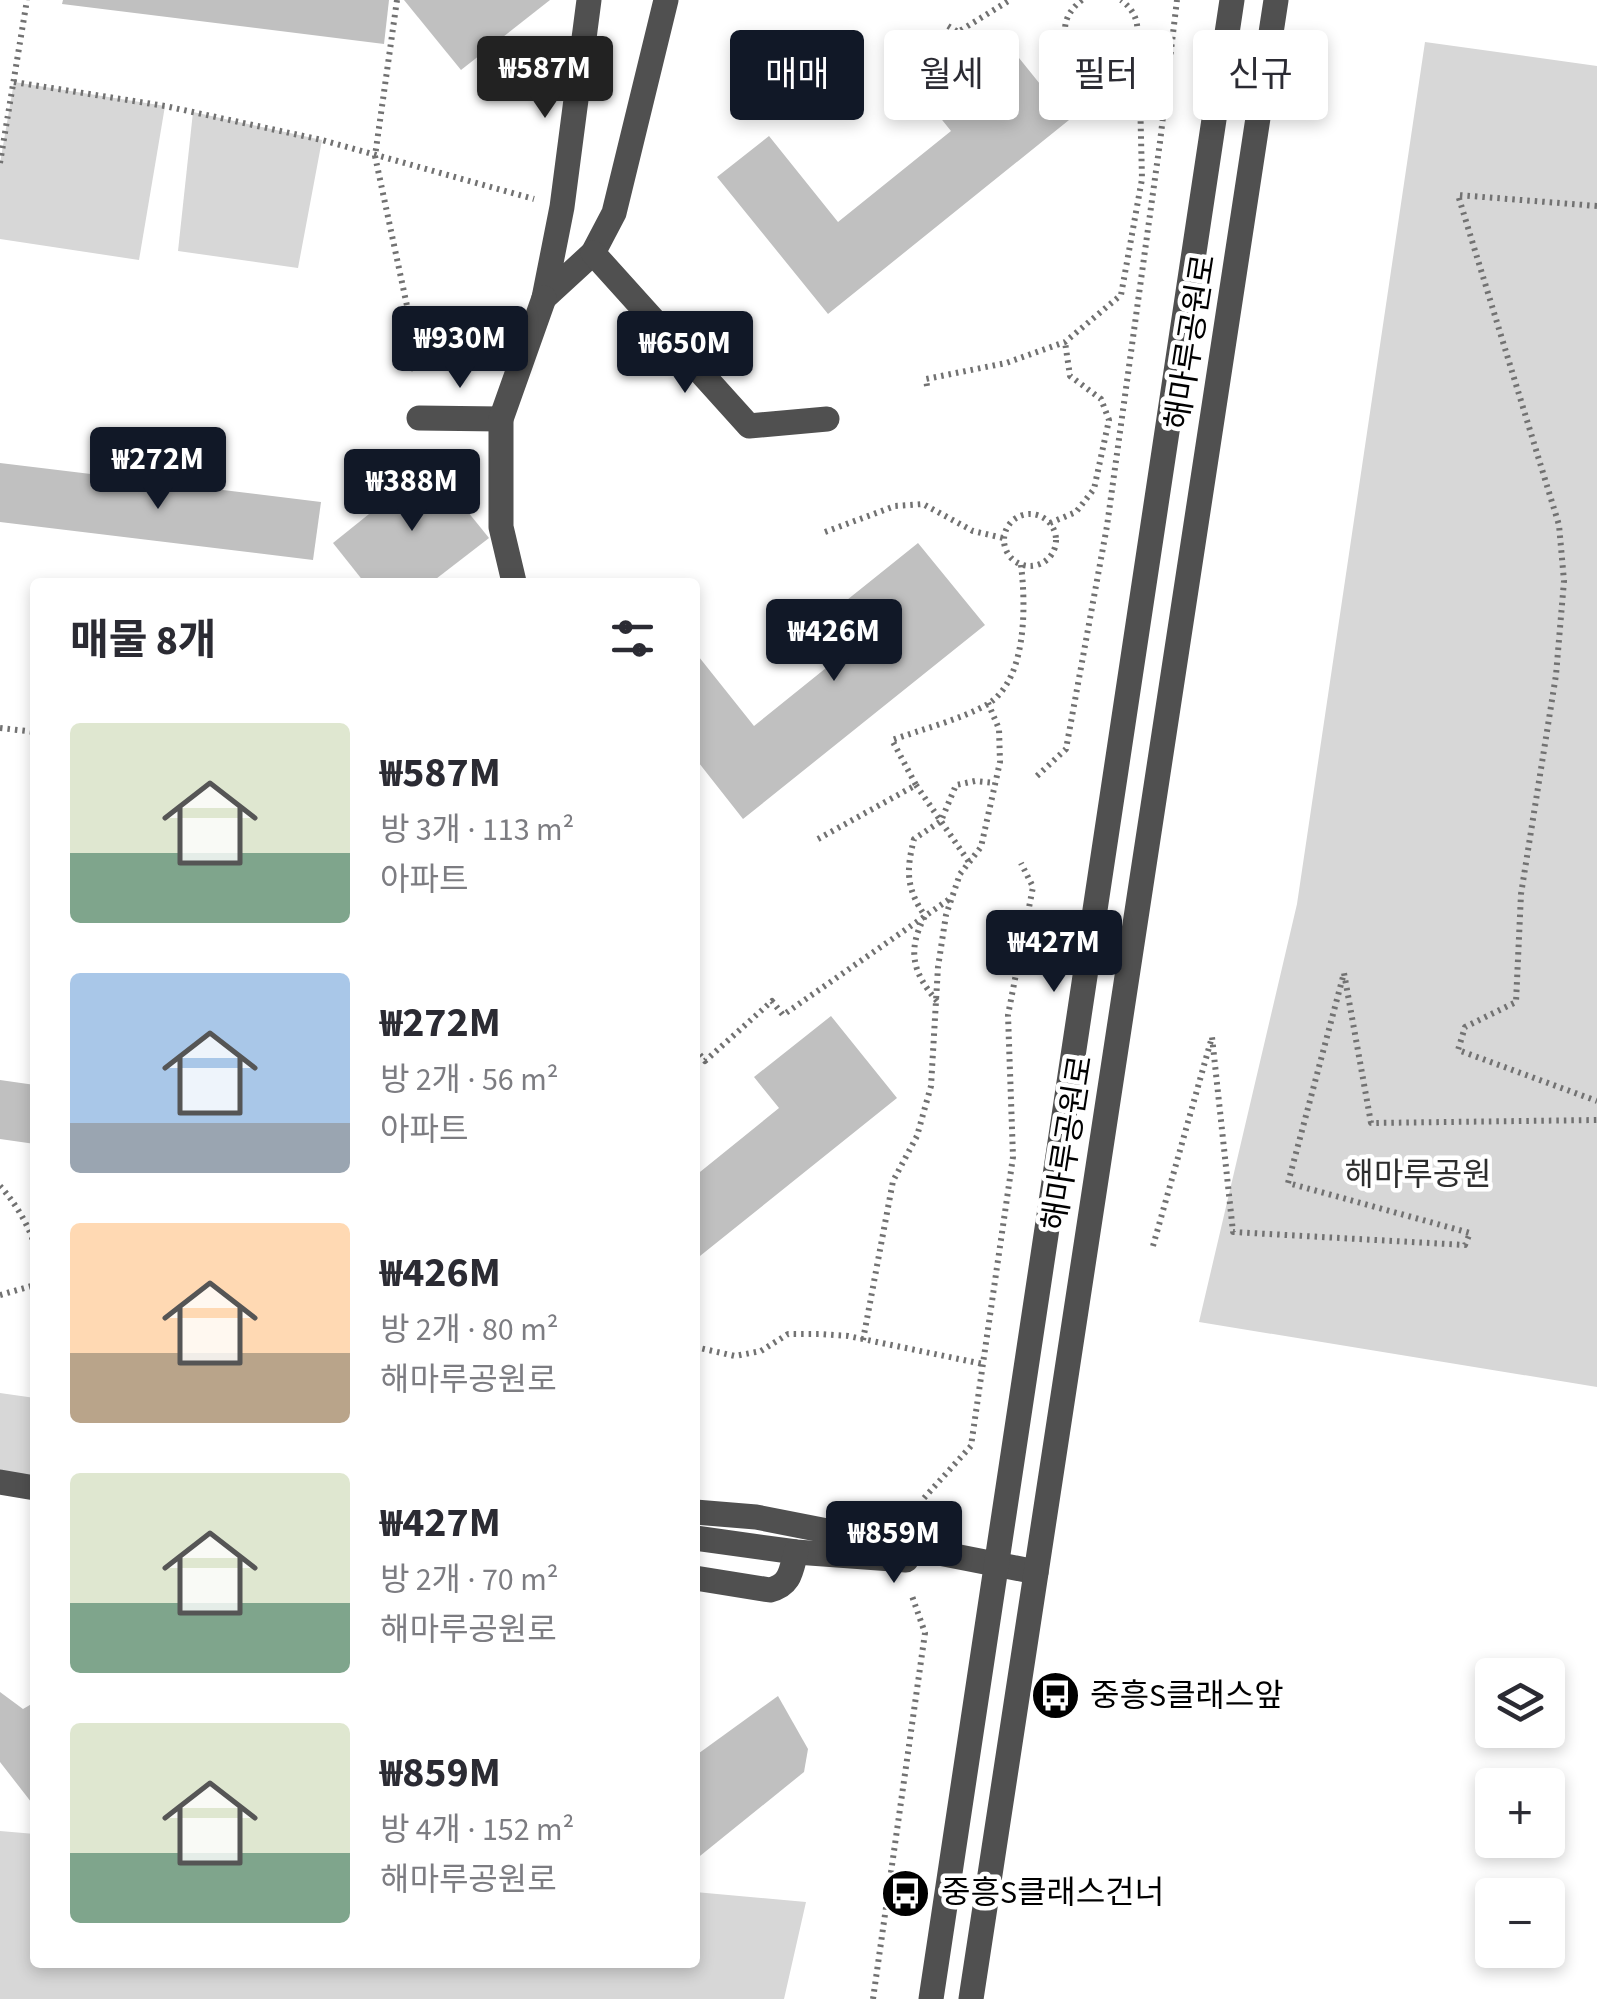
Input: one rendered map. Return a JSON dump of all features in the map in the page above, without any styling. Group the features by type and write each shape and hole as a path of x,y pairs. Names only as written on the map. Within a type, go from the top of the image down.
{"street":[{"path":"513,578 501,527 501,419 544,298 562,207 589,0"},
{"path":"544,298 593,252 614,213 666,0"},
{"name":"해마루공원로","path":"931,1999 1232,0"},
{"name":"해마루공원로","path":"971,1999 1276,0"},
{"path":"593,252 749,426 826,419"},
{"path":"420,418 501,419"},
{"path":"0,1482 30,1487"},
{"path":"700,1512 756,1518 1036,1572"},
{"path":"700,1539 796,1552 996,1566"},
{"path":"700,1579 776,1589 789,1579 796,1552"}],"path":[{"path":"0,163 26,0"},
{"path":"397,0 375,156 416,348 409,372"},
{"path":"948,26 958,32 1010,0"},
{"path":"1062,0 1078,3 1068,16 1066,30"},
{"path":"1121,0 1134,14 1137,30"},
{"path":"1036,776 1066,749 1104,544 1177,0"},
{"path":"14,82 165,106 322,140 562,207"},
{"path":"926,386 926,379 1006,363 1065,342 1121,295 1142,179 1141,120"},
{"path":"1597,206 1458,196 1559,525 1564,581 1556,675 1521,894 1516,1002 1466,1027 1458,1050 1597,1101"},
{"path":"1050,523 1076,512 1094,489 1109,420 1101,399 1070,376 1065,342"},
{"path":"825,532 895,506 923,504 972,531 1003,538"},
{"path":"1026,514 1043,517 1050,523 1056,538 1052,555 1038,566 1021,565 1007,554 1003,538 1010,522 1026,514"},
{"path":"969,862 916,785 892,740 988,704 1007,686 1020,642 1025,598 1021,565"},
{"path":"864,1340 893,1181 917,1136 931,1086 946,915 960,874 981,847 1000,762 999,729 988,704"},
{"path":"0,728 30,731"},
{"path":"926,916 909,884 914,838 942,821 956,785 995,783"},
{"path":"818,839 916,785"},
{"path":"924,1498 971,1446 984,1364 1013,1157 1008,1015 1033,887 1021,863"},
{"path":"700,1056 704,1061 772,1001 783,1016 952,897"},
{"path":"926,916 913,950 916,969 937,1001"},
{"path":"1154,1246 1212,1037 1233,1232 1465,1245 1470,1233 1288,1183 1344,973 1371,1123 1597,1120"},
{"path":"0,1186 30,1232"},
{"path":"0,1295 30,1287"},
{"path":"700,1347 735,1356 761,1351 788,1334 848,1336 984,1364"},
{"path":"874,1999 925,1633 912,1596"}],"green space":[{"name":"해마루공원","path":"1425,42 1597,66 1597,1387 1199,1322 1297,904"},
{"path":"14,82 165,106 139,260 0,239 0,163"},
{"path":"193,112 322,140 298,268 178,251"},
{"path":"0,1393 30,1397 30,1487 0,1482"},
{"path":"0,1831 30,1834 30,1968 700,1968 700,1892 806,1902 784,1999 0,1999"}],"building":[{"path":"63,0 389,0 384,44 62,4"},
{"path":"404,0 550,0 461,70"},
{"path":"1019,58 1039,83 1039,120 1069,120 828,314 717,177 769,136 838,222 951,131 942,120 1019,120"},
{"path":"0,463 321,502 313,560 0,522"},
{"path":"430,465 489,538 437,578 361,578 333,543"},
{"path":"918,543 985,625 743,819 700,764 700,658 754,726 867,635 842,604"},
{"path":"831,1016 897,1098 700,1256 700,1172 779,1108 754,1077"},
{"path":"0,1080 30,1084 30,1143 0,1139"},
{"path":"0,1692 23,1709 30,1705 30,1801 0,1762"},
{"path":"778,1696 808,1749 804,1772 700,1856 700,1752"}],"place":[{"name":"중흥S클래스앞","path":"1055,1696"},
{"name":"중흥S클래스건너","path":"906,1893"}]}
